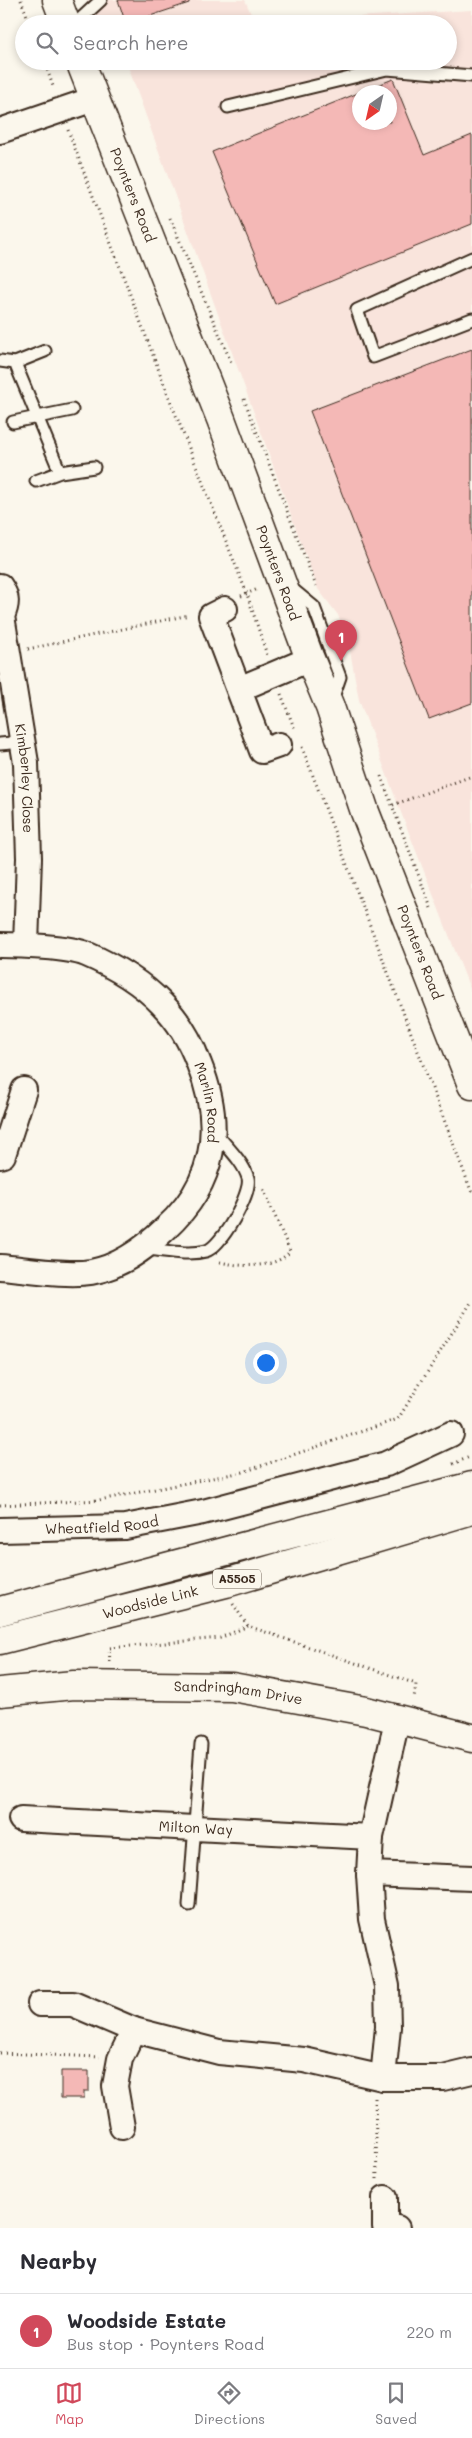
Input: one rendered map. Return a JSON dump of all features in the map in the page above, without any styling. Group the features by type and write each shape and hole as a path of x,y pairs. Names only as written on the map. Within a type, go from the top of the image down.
{"street":[{"path":"57,0 63,15"},
{"name":"Poynters Road","path":"83,70 187,331 282,580 310,659 330,707 365,812 470,1075"},
{"path":"0,131 94,99"},
{"name":"Kimberley Close","path":"0,586 6,597 7,605 2,616 8,653 12,743 26,763 29,849 26,945"},
{"path":"218,613 239,689 262,752 292,741"},
{"path":"239,689 310,659"},
{"name":"Marlin Road","path":"0,945 26,945 84,953 125,973 162,1004 190,1039 209,1089 213,1130 207,1166 191,1201 170,1225 143,1249 126,1259 90,1272 0,1267"},
{"path":"0,1156 2,1155 24,1090"},
{"name":"Wheatfield Road","path":"0,1530 125,1526 203,1512 386,1464 450,1434"},
{"name":"Woodside Link","path":"0,1611 472,1486"},
{"name":"Woodside Link","path":"0,1640 226,1582 472,1510"},
{"name":"Sandringham Drive","path":"0,1692 74,1685 232,1687 366,1711 406,1711 472,1738"},
{"path":"383,2078 388,2027 388,1986 372,1919 369,1874 372,1837 406,1711"},
{"name":"Milton Way","path":"21,1819 372,1837"},
{"path":"369,1874 472,1878"},
{"path":"40,2004 73,2004 134,2030 219,2052 304,2060 383,2078 443,2078 472,2072"},
{"path":"122,2127 114,2086 120,2059 134,2030"},
{"path":"385,2198 385,2227 397,2228"}],"lane":[{"path":"85,15 101,0"},
{"path":"228,107 383,70"},
{"path":"399,70 472,76"},
{"path":"472,258 357,310 373,357 472,319"},
{"path":"0,361 15,363 45,351"},
{"path":"15,363 60,472"},
{"path":"13,422 72,410"},
{"path":"36,482 60,472 94,467"},
{"path":"282,580 314,607 340,676 330,707"},
{"path":"143,1249 206,1251 217,1245 242,1203 248,1187 248,1178 243,1168 213,1130"},
{"path":"189,1906 201,1744"}],"path":[{"path":"21,0 27,15"},
{"path":"47,70 197,470 248,594 274,675 292,741 472,1192"},
{"path":"8,653 198,613 218,613"},
{"path":"387,807 472,776"},
{"path":"390,799 401,828"},
{"path":"178,1251 229,1264 270,1263 280,1261 286,1257 290,1251 257,1173 243,1168"},
{"path":"0,1505 99,1500 243,1472 398,1418 472,1301"},
{"path":"230,1597 235,1609 248,1626 416,1684 406,1711"},
{"path":"110,1664 109,1648 220,1638 248,1626"},
{"path":"0,2052 40,2055 81,2055 120,2059"},
{"path":"383,2078 375,2094 378,2183 385,2198"}],"shaded area":[{"path":"87,0 245,0 252,15 93,15"},
{"path":"472,10 472,994 359,700 350,651 338,615 318,589 129,70 457,70 457,15 389,15"}],"building":[{"path":"118,0 189,0 189,3 153,15 123,15"},
{"path":"393,79 395,85 378,85"},
{"path":"397,89 424,155 472,135 472,224 275,304 212,152 352,95 352,130 397,130"},
{"path":"472,349 472,703 429,719 310,411"},
{"path":"61,2071 89,2071 89,2091 84,2091 84,2098 61,2098"}],"place":[{"name":"Woodside Estate","path":"341,661"}]}
